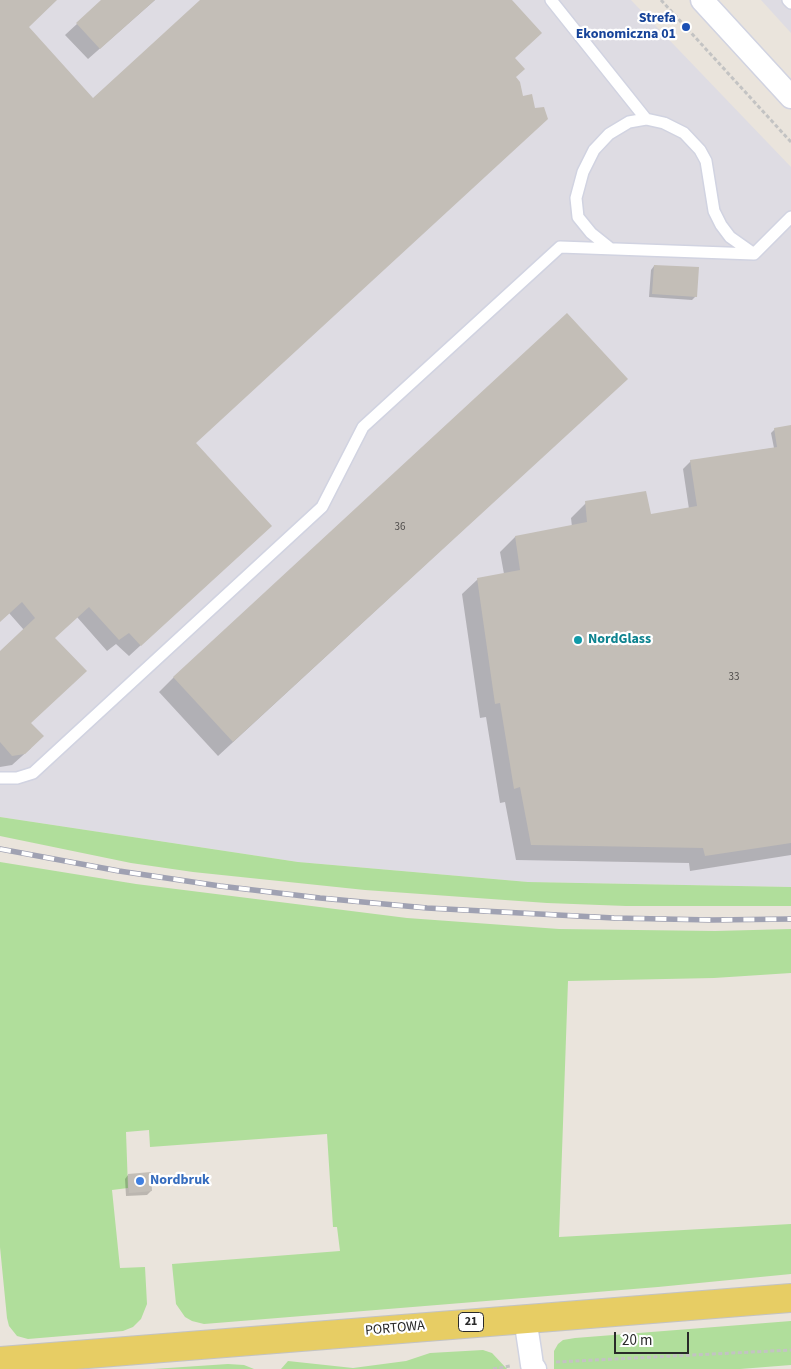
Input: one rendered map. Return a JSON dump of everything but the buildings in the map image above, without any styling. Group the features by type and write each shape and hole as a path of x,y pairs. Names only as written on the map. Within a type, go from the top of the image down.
{"main road":[{"name":"PORTOWA","path":"0,1360 791,1298"}],"street":[{"path":"702,0 791,97"},
{"path":"525,1318 534,1367"}],"lane":[{"path":"551,0 646,119"},
{"path":"788,0 791,3"},
{"path":"610,250 591,233 578,217 576,198 583,172 594,150 609,134 629,122 646,119 664,123 684,133 700,150 706,161 714,211 721,225 730,237 754,254"},
{"path":"0,778 17,778 33,773 322,506 363,427 560,247 754,254 791,216"}],"path":[{"path":"661,0 791,142"},
{"path":"493,1369 791,1350"}],"shaded area":[{"path":"0,0 631,0 791,167 791,887 528,882 298,862 0,817"},
{"path":"761,0 791,0 791,33"}],"green space":[{"path":"0,817 298,862 528,882 791,887 791,906 626,906 547,903 365,890 193,872 131,863 0,836"},
{"path":"0,862 136,884 407,918 559,929 715,931 791,929 791,973 714,978 568,981 559,1237 791,1224 791,1274 658,1287 204,1324 185,1317 176,1304 172,1264 340,1251 337,1227 333,1227 327,1134 150,1147 149,1130 126,1132 128,1188 112,1190 120,1268 145,1267 147,1304 141,1319 133,1327 123,1331 28,1339 17,1336 9,1326 7,1318 0,1247"},
{"path":"791,1321 791,1365 740,1369 554,1369 554,1351 563,1340"},
{"path":"483,1350 492,1353 507,1369 281,1369 288,1361 353,1368 406,1361 430,1353"},
{"path":"228,1364 244,1365 254,1369 153,1369"}],"railway":[{"path":"0,849 119,871 220,886 427,908 614,918 791,919"}],"place":[{"name":"Strefa Ekonomiczna 01","path":"686,27"},
{"name":"NordGlass","path":"578,640"},
{"name":"Nordbruk","path":"140,1181"}]}
